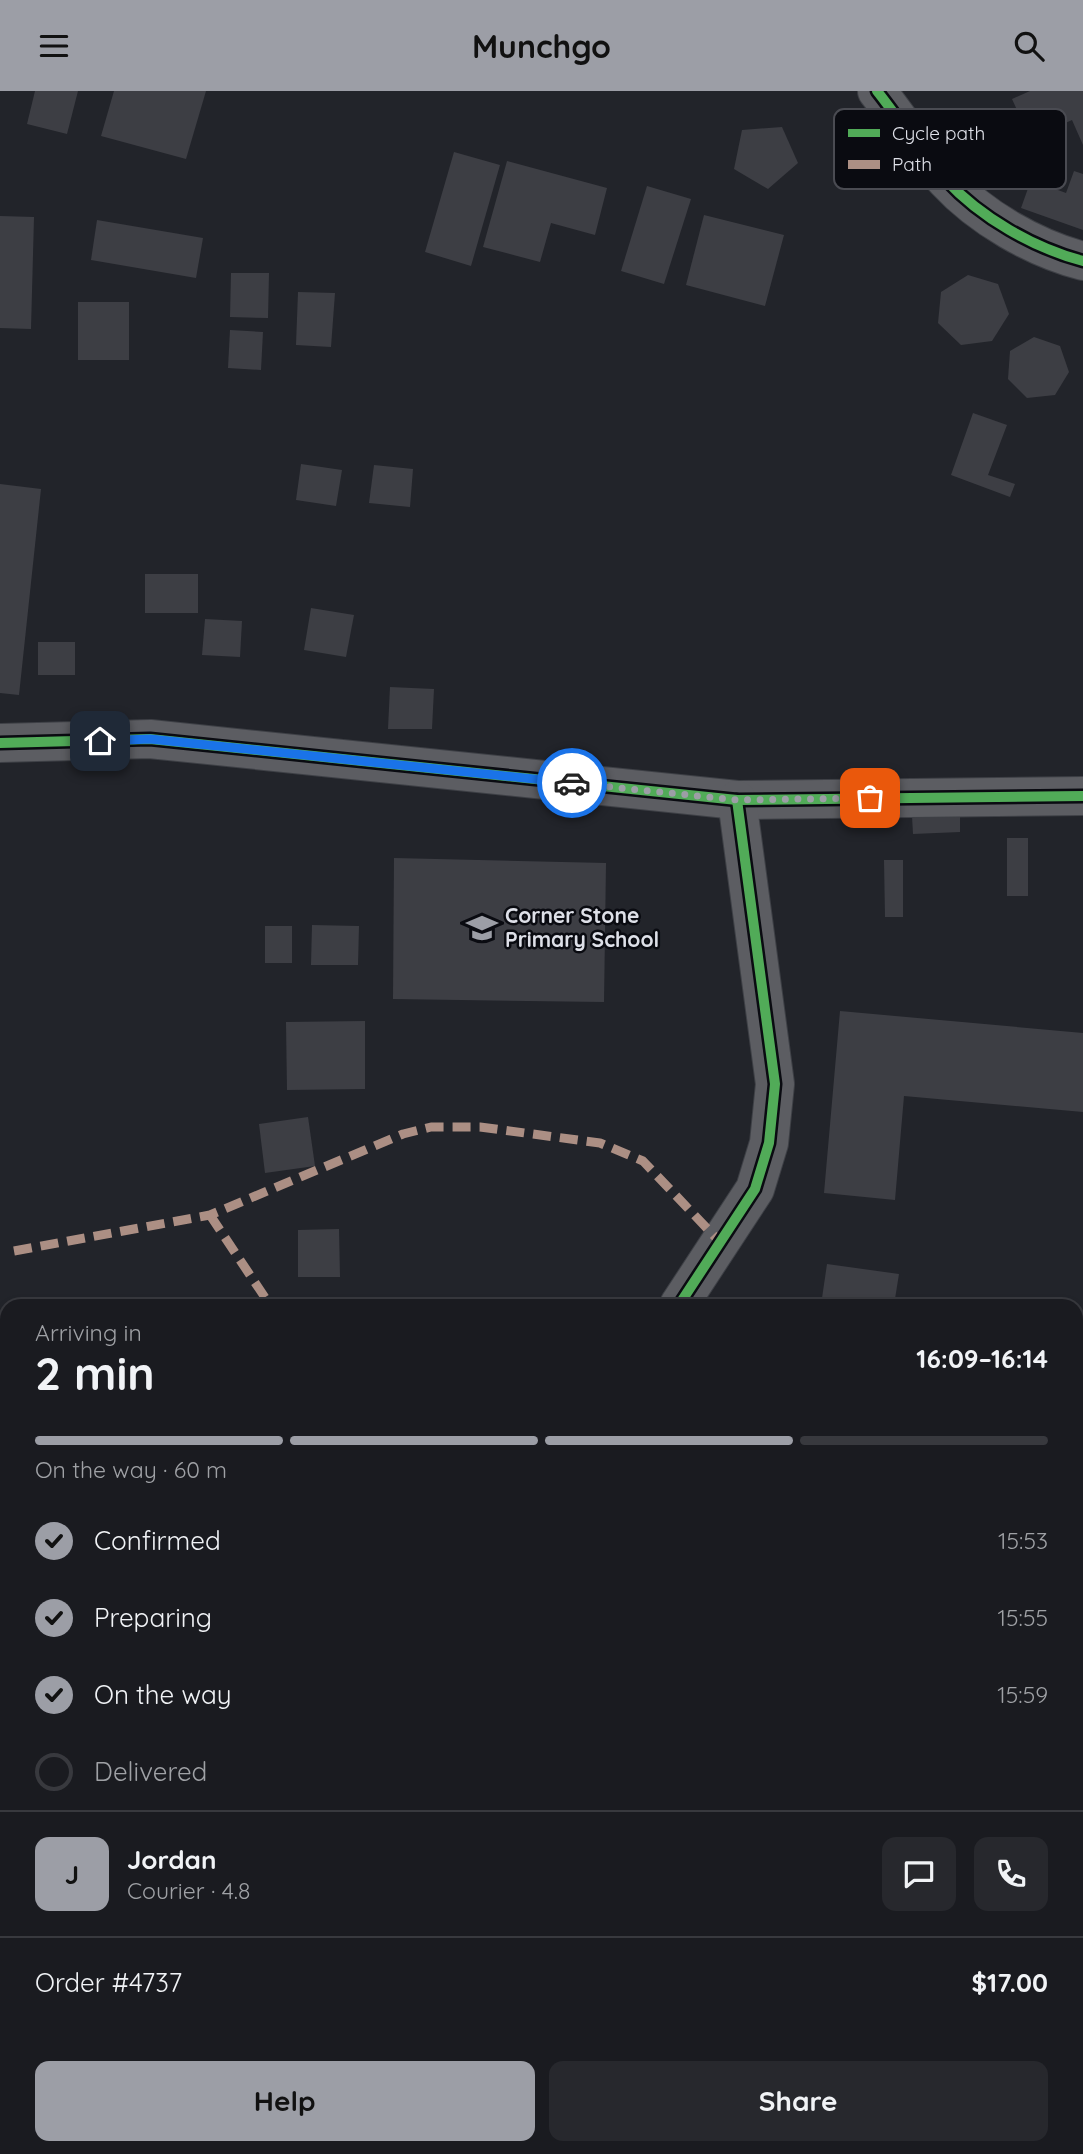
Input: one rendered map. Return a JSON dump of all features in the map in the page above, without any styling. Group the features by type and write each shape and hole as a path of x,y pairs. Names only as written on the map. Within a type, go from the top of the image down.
{"street":[{"path":"877,91 891,109"},
{"path":"956,189 989,217 1055,254 1083,261"},
{"path":"0,743 150,739 737,800 1083,796"},
{"path":"683,1299 755,1189 769,1143 775,1084 737,800"}],"building":[{"path":"35,91 78,91 67,134 27,124"},
{"path":"114,91 206,91 186,159 101,136"},
{"path":"1030,91 1083,91 1083,145 1072,120 1066,123 1066,109 1016,109 1012,99"},
{"path":"782,127 798,163 768,189 734,169 742,130"},
{"path":"454,152 500,165 471,266 425,252"},
{"path":"507,161 607,188 595,235 551,223 540,262 483,247"},
{"path":"1074,171 1083,174 1083,230 1021,208 1028,189 1055,189 1066,193"},
{"path":"647,186 691,199 664,284 621,271"},
{"path":"704,215 784,235 765,306 686,285"},
{"path":"0,216 34,217 31,329 0,328"},
{"path":"97,220 203,238 196,278 91,260"},
{"path":"231,273 269,273 268,318 230,317"},
{"path":"968,275 998,284 1009,314 992,341 961,345 938,323 941,292"},
{"path":"298,292 335,293 331,347 296,345"},
{"path":"78,302 129,302 129,360 78,360"},
{"path":"230,330 263,332 261,370 228,368"},
{"path":"1034,337 1060,346 1069,372 1055,395 1027,398 1008,379 1010,351"},
{"path":"973,413 1007,425 988,475 1015,484 1010,497 951,475"},
{"path":"301,464 342,470 336,506 296,500"},
{"path":"374,465 413,469 410,507 369,503"},
{"path":"0,484 41,489 19,695 0,693"},
{"path":"145,574 198,574 198,613 145,613"},
{"path":"311,608 354,615 346,657 304,650"},
{"path":"205,619 242,621 240,657 202,655"},
{"path":"38,642 75,642 75,675 38,675"},
{"path":"390,687 434,689 432,729 388,729"},
{"path":"960,814 960,832 913,834 912,816"},
{"path":"1007,838 1028,838 1028,896 1007,896"},
{"path":"394,858 606,863 604,1002 393,999"},
{"path":"884,860 903,860 903,917 885,917"},
{"path":"312,925 359,926 358,965 311,965"},
{"path":"265,926 292,926 292,963 265,963"},
{"path":"840,1011 1083,1033 1083,1112 904,1096 895,1200 824,1193"},
{"path":"365,1021 365,1089 287,1090 286,1022"},
{"path":"308,1117 315,1166 265,1173 259,1124"},
{"path":"339,1229 340,1277 298,1277 298,1230"},
{"path":"827,1264 899,1274 895,1299 822,1299"}],"marked path":[{"path":"14,1251 210,1215 403,1134 431,1127 480,1127 600,1143 643,1161 720,1242"},
{"path":"210,1215 266,1299"}],"cycle path":[{"path":"877,91 890,109"},
{"path":"955,189 975,207 1009,230 1046,248 1083,261"},
{"path":"0,743 150,739 737,800 1083,796"},
{"path":"683,1299 755,1189 769,1143 775,1084 737,800"}],"way so far":[{"path":"572,783 737,800 870,798"}],"place":[{"name":"Corner Stone Primary School","path":"482,928"}],"route":[{"path":"100,741 150,739 572,783"}]}
